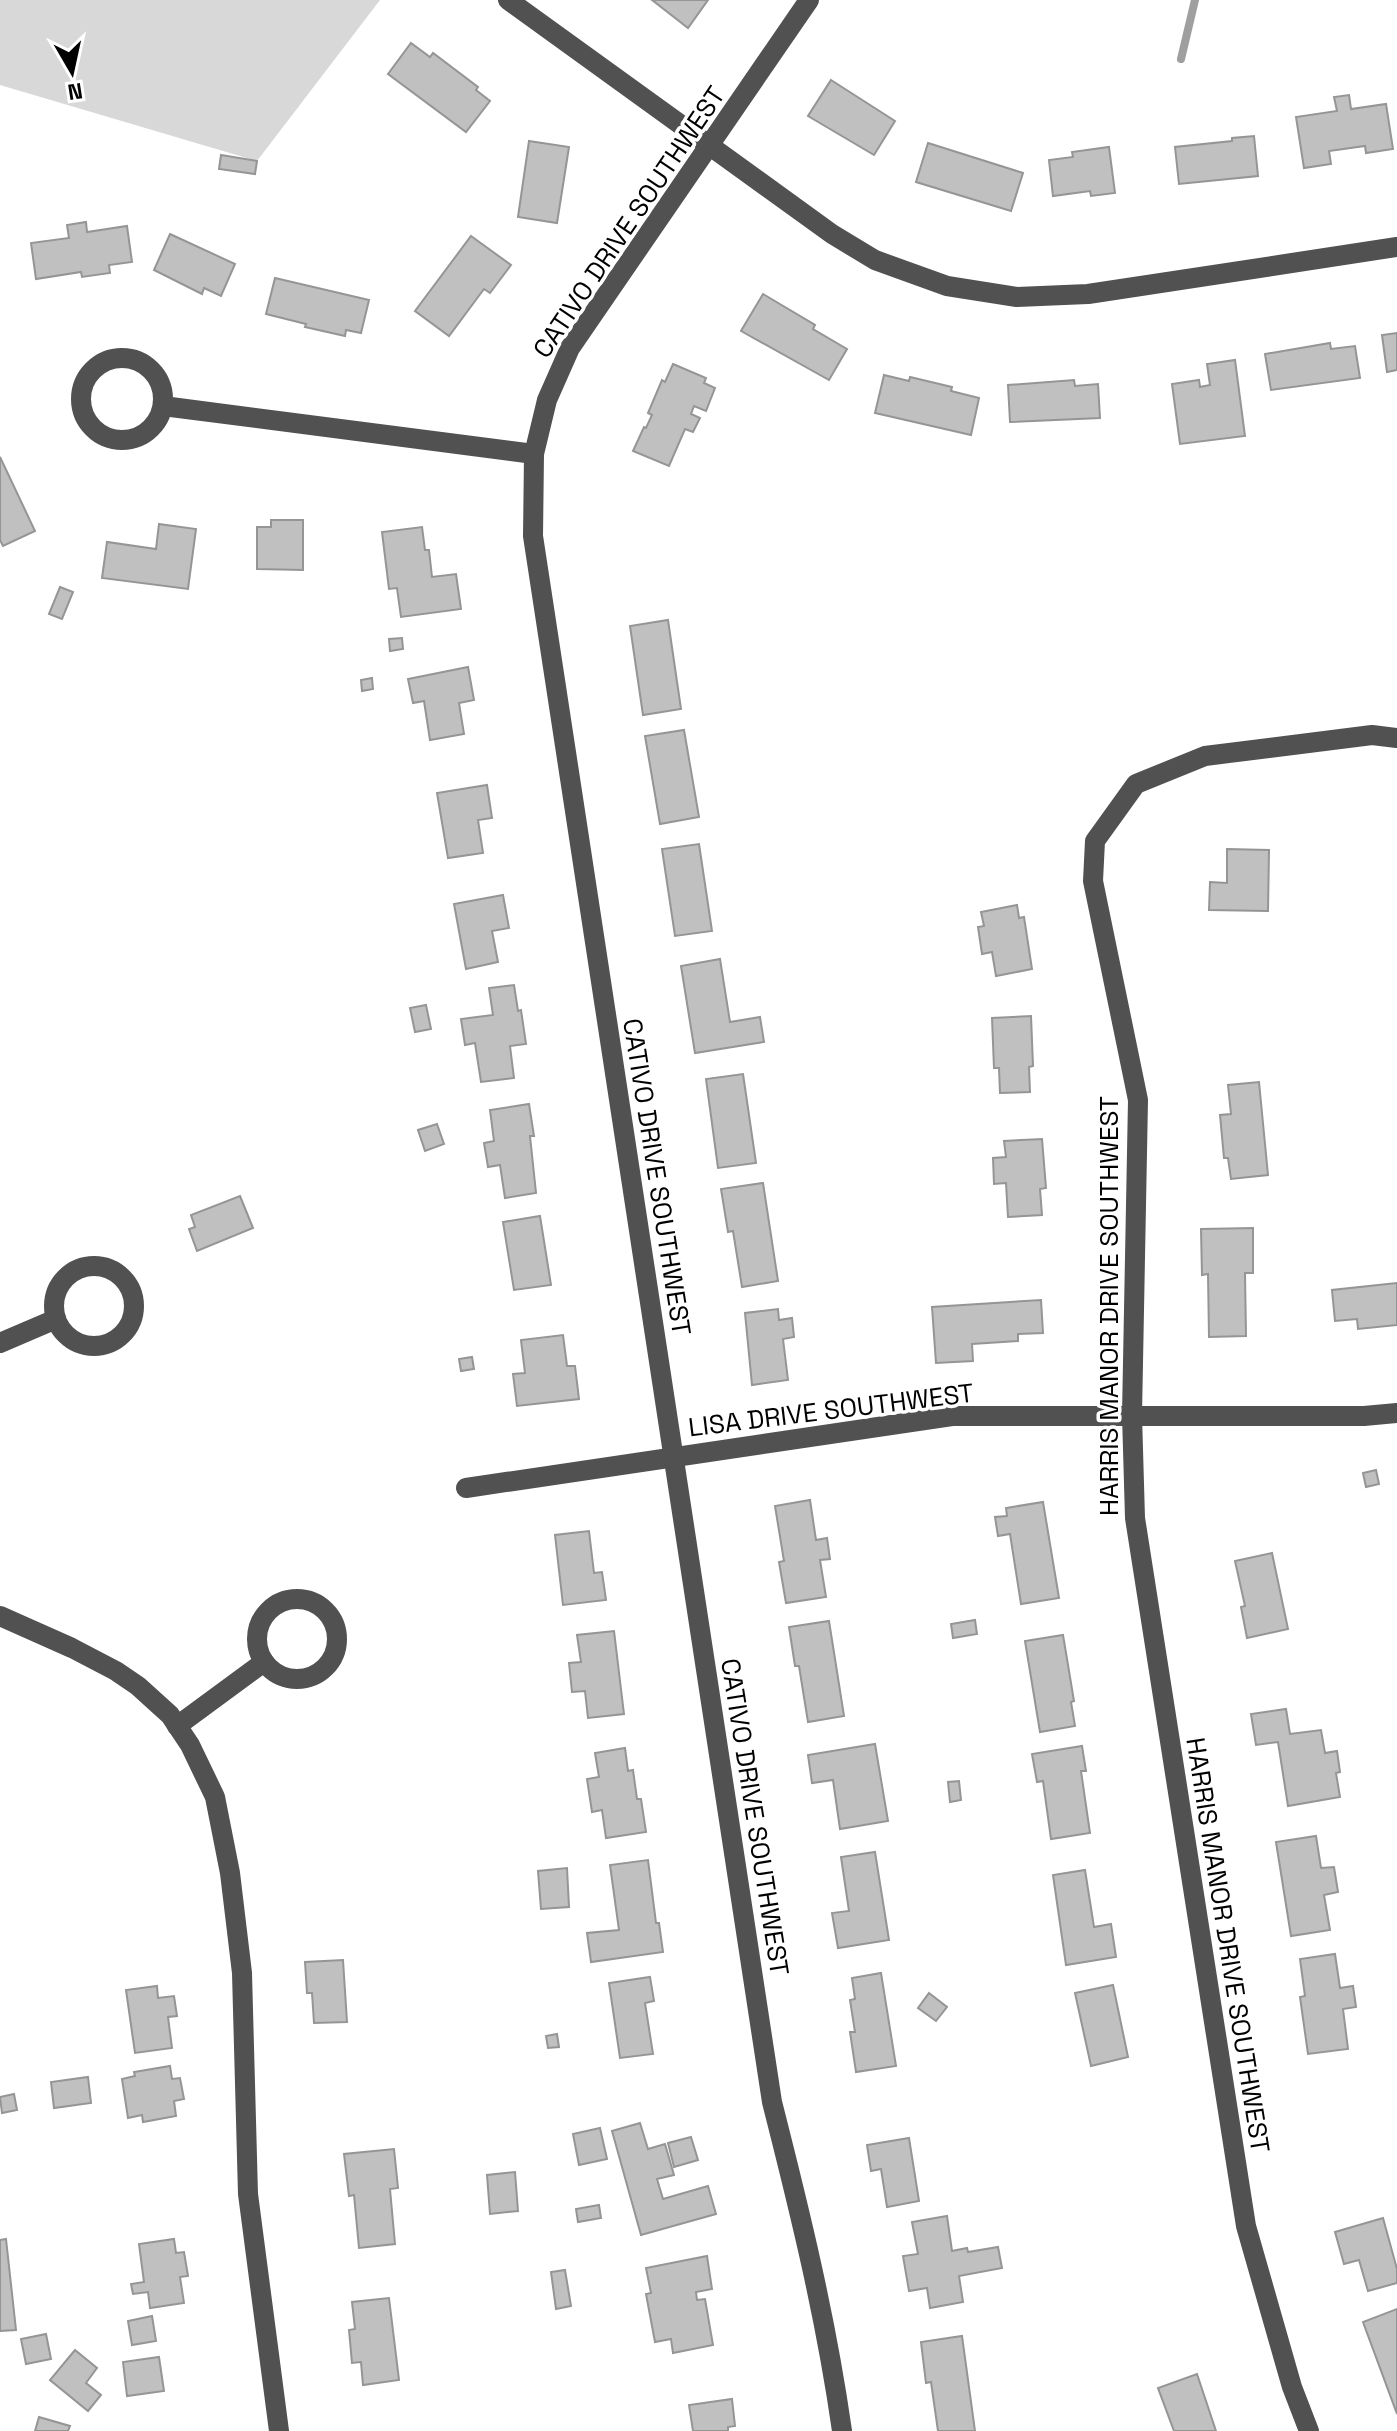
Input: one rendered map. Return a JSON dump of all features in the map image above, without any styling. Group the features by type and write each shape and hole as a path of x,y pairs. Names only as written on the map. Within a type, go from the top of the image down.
{"street":[{"path":"508,0 832,234 875,260 947,286 1017,297 1088,294 1397,247"},
{"name":"CATIVO DRIVE SOUTHWEST","path":"809,0 570,348 547,400 534,454 533,536 772,2102 811,2254 833,2365 842,2431"},
{"path":"114,358 132,358 153,371 164,393 163,406 152,428 133,439 121,440 99,433 87,420 81,394 86,380 97,366 114,358"},
{"path":"163,406 534,454"},
{"name":"HARRIS MANOR DRIVE SOUTHWEST","path":"1309,2431 1292,2387 1246,2226 1135,1518 1132,1415 1138,1100 1093,881 1095,841 1136,784 1205,756 1372,735 1397,738"},
{"path":"91,1266 114,1271 124,1279 132,1293 134,1316 124,1333 102,1346 77,1343 60,1329 56,1319 53,1307 57,1289 68,1275 78,1269 91,1266"},
{"path":"0,1343 56,1319"},
{"name":"LISA DRIVE SOUTHWEST","path":"466,1488 952,1416 1364,1416 1397,1413"},
{"path":"309,1600 327,1612 336,1626 336,1649 327,1666 316,1675 295,1679 280,1676 264,1662 257,1640 261,1622 270,1609 281,1602 309,1600"},
{"path":"0,1616 72,1648 138,1686 170,1715 190,1745 215,1797 230,1873 242,1973 248,2194 279,2431"},
{"path":"177,1726 264,1662"}],"shaded area":[{"path":"0,0 380,0 257,161 0,85"}],"building":[{"path":"652,0 708,0 688,28"},
{"path":"411,43 430,57 433,53 478,87 476,90 490,101 466,132 388,74"},
{"path":"831,80 895,121 874,155 808,116"},
{"path":"1349,95 1351,109 1386,104 1393,149 1366,153 1365,146 1329,151 1331,164 1304,168 1296,117 1337,111 1334,97"},
{"path":"1254,136 1258,176 1179,184 1175,147"},
{"path":"529,141 569,147 557,223 518,217"},
{"path":"928,143 1023,173 1011,211 916,182"},
{"path":"1109,147 1115,193 1091,196 1090,191 1053,196 1049,160 1073,157 1072,152"},
{"path":"221,155 257,161 255,174 219,169"},
{"path":"86,222 87,232 127,226 132,262 109,265 110,273 82,277 81,272 36,279 31,243 69,238 67,225"},
{"path":"170,234 235,264 221,296 204,288 202,294 154,270"},
{"path":"471,236 511,265 490,293 484,289 449,336 415,311"},
{"path":"275,278 369,300 361,333 346,330 345,336 266,314"},
{"path":"763,294 815,325 813,329 847,349 829,380 741,331"},
{"path":"1397,333 1397,370 1387,372 1382,335"},
{"path":"1330,343 1331,349 1355,346 1360,378 1271,390 1265,354"},
{"path":"1235,360 1245,436 1180,444 1172,384 1199,380 1200,387 1210,385 1207,364"},
{"path":"673,364 706,378 704,383 715,388 706,411 694,406 691,414 700,418 693,432 685,429 669,466 633,451 652,415 648,413 662,380 665,382"},
{"path":"884,375 909,381 910,377 952,387 951,391 979,398 971,435 875,413"},
{"path":"1074,380 1075,386 1098,384 1100,418 1010,422 1008,385"},
{"path":"0,457 35,531 3,546 0,540"},
{"path":"271,520 303,520 303,570 257,569 257,527 271,527"},
{"path":"159,524 196,529 188,589 102,578 107,542 156,549"},
{"path":"422,527 432,577 456,574 461,609 401,617 397,588 389,589 382,532"},
{"path":"60,587 73,592 62,619 49,614"},
{"path":"668,620 681,709 643,715 630,626"},
{"path":"402,638 403,649 390,651 389,639"},
{"path":"468,667 474,700 459,703 464,734 430,740 424,701 413,703 408,679"},
{"path":"372,678 373,689 362,691 361,680"},
{"path":"684,730 699,817 660,824 645,736"},
{"path":"487,785 492,818 478,820 483,853 448,858 437,793"},
{"path":"699,844 712,931 675,936 662,849"},
{"path":"1227,849 1269,850 1268,911 1209,910 1210,882 1227,883"},
{"path":"503,895 509,928 492,931 498,962 466,969 454,904"},
{"path":"1017,905 1019,918 1024,917 1032,969 996,976 992,952 982,954 978,927 984,926 981,912"},
{"path":"720,959 730,1022 760,1017 764,1042 695,1053 681,966"},
{"path":"514,985 526,1044 510,1046 514,1078 481,1082 475,1043 465,1045 461,1019 493,1015 489,988"},
{"path":"426,1005 431,1029 415,1032 410,1008"},
{"path":"1031,1016 1033,1066 1029,1067 1030,1092 1000,1093 999,1068 994,1068 992,1018"},
{"path":"743,1074 756,1163 718,1168 706,1079"},
{"path":"1259,1082 1268,1175 1231,1179 1228,1158 1224,1158 1220,1115 1231,1114 1228,1085"},
{"path":"529,1104 534,1136 530,1136 536,1193 505,1198 500,1165 488,1167 484,1143 494,1141 490,1110"},
{"path":"437,1124 444,1144 425,1151 418,1130"},
{"path":"1042,1139 1046,1188 1040,1189 1042,1215 1008,1217 1006,1183 994,1184 993,1158 1006,1157 1004,1141"},
{"path":"763,1183 778,1281 742,1287 733,1231 728,1232 721,1189"},
{"path":"240,1196 253,1228 197,1251 189,1229 195,1227 191,1215"},
{"path":"540,1216 551,1285 514,1290 503,1222"},
{"path":"1253,1228 1253,1273 1245,1273 1246,1336 1209,1337 1208,1274 1202,1275 1201,1229"},
{"path":"1397,1283 1397,1325 1358,1329 1357,1319 1335,1321 1332,1290"},
{"path":"1041,1300 1043,1333 1018,1334 1018,1341 972,1344 973,1361 936,1363 932,1307"},
{"path":"778,1309 779,1320 792,1318 794,1337 783,1339 788,1380 752,1385 745,1313"},
{"path":"563,1335 567,1366 575,1366 579,1399 517,1406 513,1374 525,1373 521,1340"},
{"path":"472,1357 474,1369 461,1371 459,1359"},
{"path":"1376,1470 1379,1484 1366,1487 1363,1473"},
{"path":"810,1500 816,1540 827,1538 830,1559 820,1560 826,1597 786,1603 779,1562 784,1561 775,1506"},
{"path":"1043,1502 1059,1598 1021,1604 1010,1534 998,1536 995,1517 1007,1516 1006,1508"},
{"path":"589,1531 594,1573 602,1572 606,1600 563,1605 555,1535"},
{"path":"1272,1553 1288,1629 1247,1638 1241,1607 1245,1606 1235,1561"},
{"path":"975,1620 977,1634 953,1638 951,1624"},
{"path":"829,1621 844,1716 808,1722 789,1627"},
{"path":"614,1631 624,1714 588,1718 585,1691 572,1692 569,1663 581,1662 577,1635"},
{"path":"1063,1635 1075,1726 1040,1732 1025,1641"},
{"path":"1286,1709 1290,1734 1321,1730 1325,1753 1337,1751 1340,1772 1336,1773 1340,1797 1288,1806 1278,1742 1256,1745 1251,1714"},
{"path":"875,1744 888,1821 840,1829 833,1780 812,1783 808,1755"},
{"path":"1082,1746 1086,1771 1081,1771 1090,1833 1051,1839 1043,1781 1037,1782 1032,1754"},
{"path":"625,1748 628,1771 633,1770 637,1799 641,1799 646,1832 606,1838 602,1810 592,1812 587,1779 599,1777 595,1753"},
{"path":"959,1781 961,1800 950,1802 948,1782"},
{"path":"1316,1836 1321,1868 1334,1867 1338,1892 1324,1895 1330,1930 1291,1936 1276,1842"},
{"path":"875,1852 889,1940 838,1948 832,1913 849,1911 841,1857"},
{"path":"648,1860 663,1952 591,1962 587,1933 619,1930 610,1865"},
{"path":"567,1868 569,1907 541,1909 538,1871"},
{"path":"1085,1870 1094,1927 1111,1924 1116,1957 1066,1965 1053,1875"},
{"path":"1335,1954 1340,1988 1353,1986 1356,2007 1343,2009 1348,2049 1308,2054 1300,1997 1305,1996 1300,1959"},
{"path":"343,1960 347,2022 314,2023 312,1993 307,1993 305,1962"},
{"path":"881,1973 896,2066 856,2072 850,2032 855,2032 850,2000 855,1999 852,1978"},
{"path":"650,1977 654,2001 645,2003 653,2054 620,2058 609,1983"},
{"path":"1113,1985 1128,2057 1091,2066 1075,1993"},
{"path":"157,1986 158,1998 174,1996 177,2016 168,2017 172,2048 135,2053 126,1990"},
{"path":"929,1993 947,2007 936,2021 918,2008"},
{"path":"557,2034 559,2047 548,2048 546,2036"},
{"path":"170,2066 172,2079 180,2078 184,2099 174,2101 176,2116 143,2122 142,2115 128,2118 122,2079 135,2076 134,2072"},
{"path":"88,2077 91,2103 54,2108 51,2082"},
{"path":"14,2094 17,2110 2,2113 0,2097"},
{"path":"640,2123 648,2149 665,2144 674,2175 657,2179 663,2199 708,2186 716,2214 641,2235 612,2131"},
{"path":"600,2128 607,2159 579,2165 573,2134"},
{"path":"691,2137 698,2160 674,2167 668,2143"},
{"path":"909,2138 919,2201 887,2207 881,2169 871,2171 867,2145"},
{"path":"394,2149 398,2188 390,2189 395,2244 359,2248 354,2195 349,2196 344,2154"},
{"path":"515,2172 518,2211 490,2214 487,2175"},
{"path":"599,2205 601,2218 578,2222 576,2209"},
{"path":"947,2216 952,2251 998,2247 1002,2268 959,2276 963,2302 930,2308 927,2288 909,2291 903,2256 918,2254 912,2222"},
{"path":"1383,2218 1397,2269 1397,2283 1368,2291 1359,2260 1344,2264 1335,2232"},
{"path":"6,2239 16,2330 0,2331 0,2240"},
{"path":"174,2239 176,2253 184,2252 188,2276 180,2277 184,2303 150,2308 148,2292 133,2294 131,2284 144,2282 139,2244"},
{"path":"707,2256 712,2289 696,2292 697,2300 705,2299 713,2345 673,2353 671,2339 655,2342 646,2294 651,2293 646,2268"},
{"path":"565,2270 571,2306 556,2309 551,2272"},
{"path":"389,2298 399,2380 363,2385 361,2362 352,2363 349,2330 355,2329 352,2302"},
{"path":"1397,2309 1397,2414 1363,2322"},
{"path":"152,2316 156,2341 132,2345 128,2321"},
{"path":"46,2334 51,2359 26,2364 21,2339"},
{"path":"962,2336 975,2431 938,2431 931,2382 926,2383 921,2342"},
{"path":"75,2350 97,2368 86,2383 101,2395 88,2411 50,2380"},
{"path":"159,2357 164,2391 127,2396 123,2362"},
{"path":"1197,2374 1216,2431 1174,2431 1158,2388"},
{"path":"732,2399 735,2426 728,2427 728,2431 693,2431 689,2405"},
{"path":"39,2417 70,2426 68,2431 35,2431"}],"waterway":[{"path":"1181,59 1195,0"}]}
